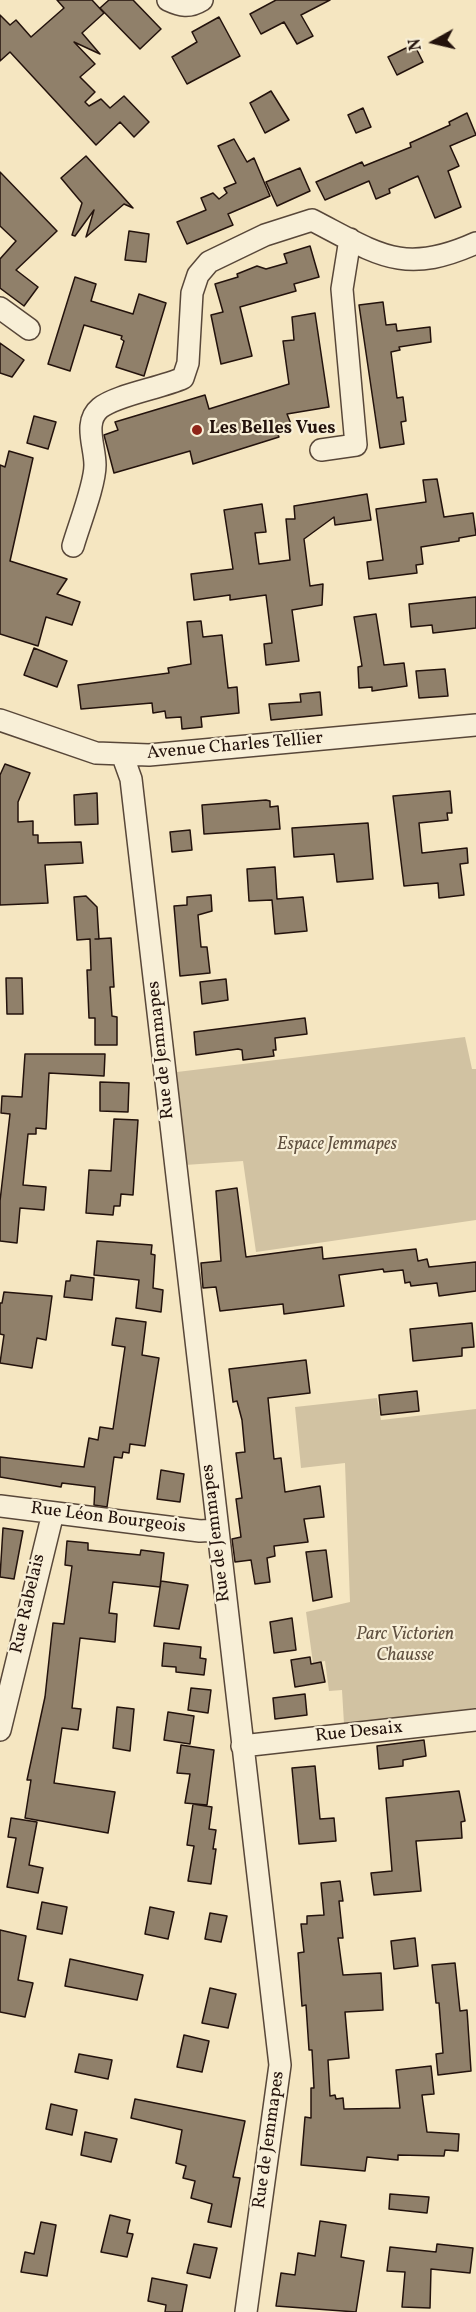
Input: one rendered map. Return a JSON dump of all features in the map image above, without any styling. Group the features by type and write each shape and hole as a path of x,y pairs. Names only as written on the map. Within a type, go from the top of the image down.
{"street":[{"path":"168,0 181,6 193,5 202,0"},
{"path":"73,546 95,467 90,432 92,418 101,407 114,401 165,386 183,378 188,363 192,293 198,276 209,262 265,236 312,220 377,254 416,261 449,255 476,243"},
{"path":"321,450 356,445 342,289 350,239"},
{"path":"0,308 29,329"},
{"name":"Avenue Charles Tellier","path":"0,720 96,753 149,755 476,725"},
{"name":"Rue de Jemmapes","path":"122,754 131,779 280,2065 246,2312"},
{"name":"Rue Léon Bourgeois","path":"0,1506 200,1531 217,1530"},
{"name":"Rue Rabelais","path":"0,1731 53,1512"},
{"name":"Rue Desaix","path":"242,1746 476,1720"}],"green space":[{"name":"Espace Jemmapes","path":"465,1037 472,1069 476,1069 476,1220 256,1252 243,1161 185,1165 177,1072"},
{"name":"Parc Victorien Chausse","path":"377,1398 381,1420 476,1409 476,1708 344,1724 342,1690 329,1691 325,1661 313,1663 306,1612 350,1602 345,1463 301,1468 295,1407"}],"building":[{"path":"57,0 92,0 104,13 82,33 100,54 74,42 95,64 80,77 95,92 85,102 89,106 101,99 110,108 124,96 149,122 134,137 120,122 96,145 10,52 0,61 0,15 10,25 16,20 31,37 64,8"},
{"path":"109,0 133,0 161,29 140,49 100,8"},
{"path":"276,0 330,0 301,15 313,36 297,44 284,22 261,34 250,14"},
{"path":"219,17 240,56 187,84 172,57 197,42 192,32"},
{"path":"414,44 423,62 397,75 388,57"},
{"path":"271,91 289,120 265,133 250,103"},
{"path":"363,108 371,127 356,133 348,115"},
{"path":"467,113 476,135 450,146 459,166 448,171 461,207 435,218 418,176 389,189 390,193 376,199 369,181 325,200 316,182 362,162 364,166 411,147 410,143 450,125 449,122"},
{"path":"234,139 247,162 254,158 270,196 228,214 233,225 187,244 177,222 206,210 201,198 213,193 219,199 227,193 224,188 236,183 218,146"},
{"path":"86,156 133,208 124,204 86,237 94,210 75,236 72,235 82,203 61,178"},
{"path":"300,168 310,191 277,206 266,182"},
{"path":"0,172 57,231 16,270 38,287 24,306 0,288 0,259 16,241 0,226"},
{"path":"129,231 149,234 146,262 125,260"},
{"path":"310,246 319,277 294,284 296,291 240,307 252,356 221,364 211,315 223,312 215,284 238,277 237,274 257,266 266,269 287,263 284,254"},
{"path":"75,277 96,284 91,301 133,314 139,294 166,303 144,376 116,367 124,341 121,339 122,336 84,325 70,371 48,364"},
{"path":"383,302 386,325 396,324 397,331 430,327 431,342 399,347 400,350 391,352 397,398 403,397 406,421 401,422 404,444 380,448 359,305"},
{"name":"Les Belles Vues","path":"315,313 329,407 287,414 291,424 276,429 279,437 193,464 190,451 114,473 104,435 118,430 115,422 205,395 209,409 289,384 283,341 294,340 292,317"},
{"path":"0,343 24,360 12,377 0,373"},
{"path":"34,416 56,422 48,449 27,443"},
{"path":"9,451 33,458 10,561 67,579 57,594 80,602 72,625 46,617 38,646 0,634 0,465 5,467"},
{"path":"437,479 444,517 473,513 476,535 459,538 459,541 421,547 423,564 416,565 417,573 369,579 367,562 383,560 376,509 426,502 423,480"},
{"path":"367,494 371,520 335,525 334,517 304,539 310,586 323,584 322,605 292,610 299,661 266,665 264,644 272,643 266,595 230,600 230,595 194,600 191,574 233,569 224,510 262,504 266,532 255,533 259,564 290,560 286,519 295,519 294,506"},
{"path":"476,597 476,628 433,633 432,625 411,627 409,604"},
{"path":"376,614 384,665 404,663 407,686 372,691 372,687 359,688 358,667 362,666 354,617"},
{"path":"201,621 203,637 222,635 228,688 237,687 239,713 201,717 202,727 182,729 181,717 166,718 165,711 153,713 152,703 81,709 78,685 169,673 168,668 191,664 187,622"},
{"path":"34,648 67,661 57,687 24,675"},
{"path":"445,669 448,696 419,698 416,671"},
{"path":"320,692 322,715 271,720 269,704 301,702 300,694"},
{"path":"5,764 30,773 18,802 18,822 33,821 33,835 38,835 38,843 81,842 83,863 45,865 48,903 0,905 0,775"},
{"path":"450,791 452,813 447,813 448,820 419,823 422,853 467,848 468,863 460,864 464,895 439,898 438,883 404,886 393,796"},
{"path":"97,793 98,824 75,825 74,795"},
{"path":"270,801 270,807 278,806 280,829 204,834 202,805"},
{"path":"368,823 373,879 337,882 334,854 294,857 292,828"},
{"path":"190,830 192,850 172,852 170,832"},
{"path":"275,867 277,899 303,897 307,931 275,934 272,900 249,901 247,869"},
{"path":"211,895 212,911 198,915 201,947 207,947 210,973 180,976 174,906 187,905 187,897"},
{"path":"86,896 97,907 99,939 111,938 114,987 110,987 112,1016 117,1017 117,1045 95,1045 95,1018 89,1018 87,970 91,970 90,939 77,940 74,897"},
{"path":"6,978 22,978 23,1014 7,1014"},
{"path":"226,979 228,1000 202,1004 200,982"},
{"path":"305,1018 307,1034 275,1038 274,1056 243,1060 242,1050 238,1049 196,1055 194,1032"},
{"path":"25,1054 105,1054 104,1076 49,1073 46,1129 36,1128 36,1134 28,1134 23,1185 46,1187 44,1210 20,1208 17,1243 0,1241 0,1201 10,1114 1,1113 2,1096 22,1097"},
{"path":"100,1082 129,1083 128,1112 100,1111"},
{"path":"114,1119 138,1120 133,1195 121,1194 120,1206 114,1206 113,1215 86,1213 89,1170 111,1171"},
{"path":"237,1188 246,1257 322,1247 323,1259 416,1249 418,1261 427,1259 429,1267 476,1262 476,1291 439,1296 437,1283 411,1286 410,1282 405,1283 403,1270 384,1272 383,1269 339,1275 344,1306 284,1314 283,1304 220,1311 216,1287 203,1288 201,1263 221,1261 216,1191"},
{"path":"97,1241 152,1245 151,1254 155,1255 153,1288 163,1290 161,1312 136,1308 139,1280 94,1275"},
{"path":"71,1275 94,1278 92,1300 64,1297 66,1281 70,1281"},
{"path":"4,1292 52,1296 46,1340 37,1338 32,1368 0,1363 4,1335 0,1334 0,1303 2,1303"},
{"path":"116,1318 146,1322 142,1355 159,1358 145,1446 130,1444 129,1453 123,1452 122,1458 114,1457 107,1507 94,1505 95,1487 62,1483 61,1487 0,1477 0,1457 84,1467 89,1438 98,1440 100,1427 113,1429 125,1347 112,1345"},
{"path":"472,1323 474,1347 462,1348 462,1356 413,1361 410,1329"},
{"path":"306,1360 310,1393 268,1398 274,1459 281,1458 285,1492 320,1486 324,1517 304,1519 308,1542 274,1546 275,1556 267,1558 270,1582 255,1584 251,1560 235,1562 232,1539 241,1537 236,1499 242,1498 236,1453 245,1452 242,1420 237,1401 233,1402 229,1369"},
{"path":"417,1391 419,1411 381,1415 379,1395"},
{"path":"161,1470 184,1474 180,1502 157,1499"},
{"path":"3,1528 23,1531 14,1579 0,1577"},
{"path":"67,1541 88,1543 88,1550 140,1555 141,1550 164,1553 160,1587 113,1582 109,1613 117,1614 115,1642 80,1638 72,1708 81,1709 78,1730 62,1728 54,1783 115,1792 108,1833 25,1818 31,1780 27,1780 45,1697 53,1623 64,1624 72,1566 65,1565"},
{"path":"326,1550 332,1597 313,1601 306,1552"},
{"path":"161,1581 188,1585 179,1629 154,1626"},
{"path":"292,1618 296,1650 274,1653 270,1622"},
{"path":"164,1643 201,1647 200,1658 206,1659 204,1675 176,1672 176,1667 162,1666"},
{"path":"310,1657 311,1664 321,1662 325,1682 295,1687 291,1660"},
{"path":"191,1688 211,1690 208,1713 188,1710"},
{"path":"305,1694 307,1715 275,1719 273,1698"},
{"path":"117,1707 134,1709 130,1751 113,1748"},
{"path":"168,1712 194,1716 190,1744 164,1740"},
{"path":"424,1740 426,1756 403,1760 403,1766 379,1769 377,1746"},
{"path":"181,1745 214,1750 207,1805 185,1803 190,1774 177,1773"},
{"path":"315,1766 320,1819 334,1818 336,1841 299,1844 292,1768"},
{"path":"459,1791 465,1821 461,1822 462,1838 416,1841 421,1891 374,1895 371,1873 392,1871 386,1798"},
{"path":"193,1804 212,1807 209,1829 216,1830 213,1849 216,1849 211,1884 188,1881 194,1846 187,1845"},
{"path":"11,1818 37,1822 29,1865 43,1868 38,1893 7,1887 16,1838 8,1837"},
{"path":"340,1881 343,1901 339,1901 343,1938 338,1938 343,1975 381,1973 383,2010 345,2012 349,2058 328,2060 330,2096 335,2095 336,2099 343,2098 344,2109 400,2108 396,2070 431,2066 434,2094 422,2095 427,2132 459,2134 458,2151 445,2150 444,2156 398,2155 398,2160 367,2157 365,2171 301,2165 305,2117 311,2118 311,2088 314,2088 306,2005 302,2006 298,1953 304,1952 301,1924 307,1924 307,1916 324,1915 321,1883"},
{"path":"42,1902 67,1907 62,1934 37,1929"},
{"path":"150,1907 174,1912 168,1939 145,1934"},
{"path":"210,1913 227,1916 221,1942 205,1939"},
{"path":"0,1930 26,1936 18,1980 33,1983 25,2017 0,2012"},
{"path":"415,1938 418,1966 394,1969 391,1941"},
{"path":"70,1959 143,1975 137,2000 65,1986"},
{"path":"455,1963 460,2011 467,2010 471,2071 438,2075 436,2054 443,2053 439,2003 436,2003 432,1965"},
{"path":"210,1988 236,1994 228,2028 202,2023"},
{"path":"184,2035 209,2041 202,2072 177,2067"},
{"path":"79,2054 112,2060 108,2079 75,2072"},
{"path":"135,2099 245,2121 233,2177 240,2178 231,2227 208,2222 212,2204 191,2198 195,2181 183,2178 186,2166 176,2163 182,2130 131,2118"},
{"path":"51,2104 77,2110 72,2135 46,2129"},
{"path":"85,2132 117,2139 111,2162 81,2155"},
{"path":"390,2194 429,2197 427,2213 389,2209"},
{"path":"110,2215 130,2220 127,2233 133,2234 127,2257 101,2252"},
{"path":"320,2221 346,2225 341,2257 364,2261 356,2312 276,2306 281,2273 295,2275 298,2253 315,2256"},
{"path":"41,2222 56,2225 47,2276 21,2272 25,2252 34,2254"},
{"path":"194,2244 217,2248 210,2278 187,2273"},
{"path":"437,2244 473,2248 470,2273 431,2269 430,2308 402,2307 405,2272 387,2271 390,2247 436,2252"},
{"path":"152,2278 187,2285 182,2312 165,2312 166,2305 148,2301"}],"place":[{"name":"Les Belles Vues","path":"197,430"}]}
